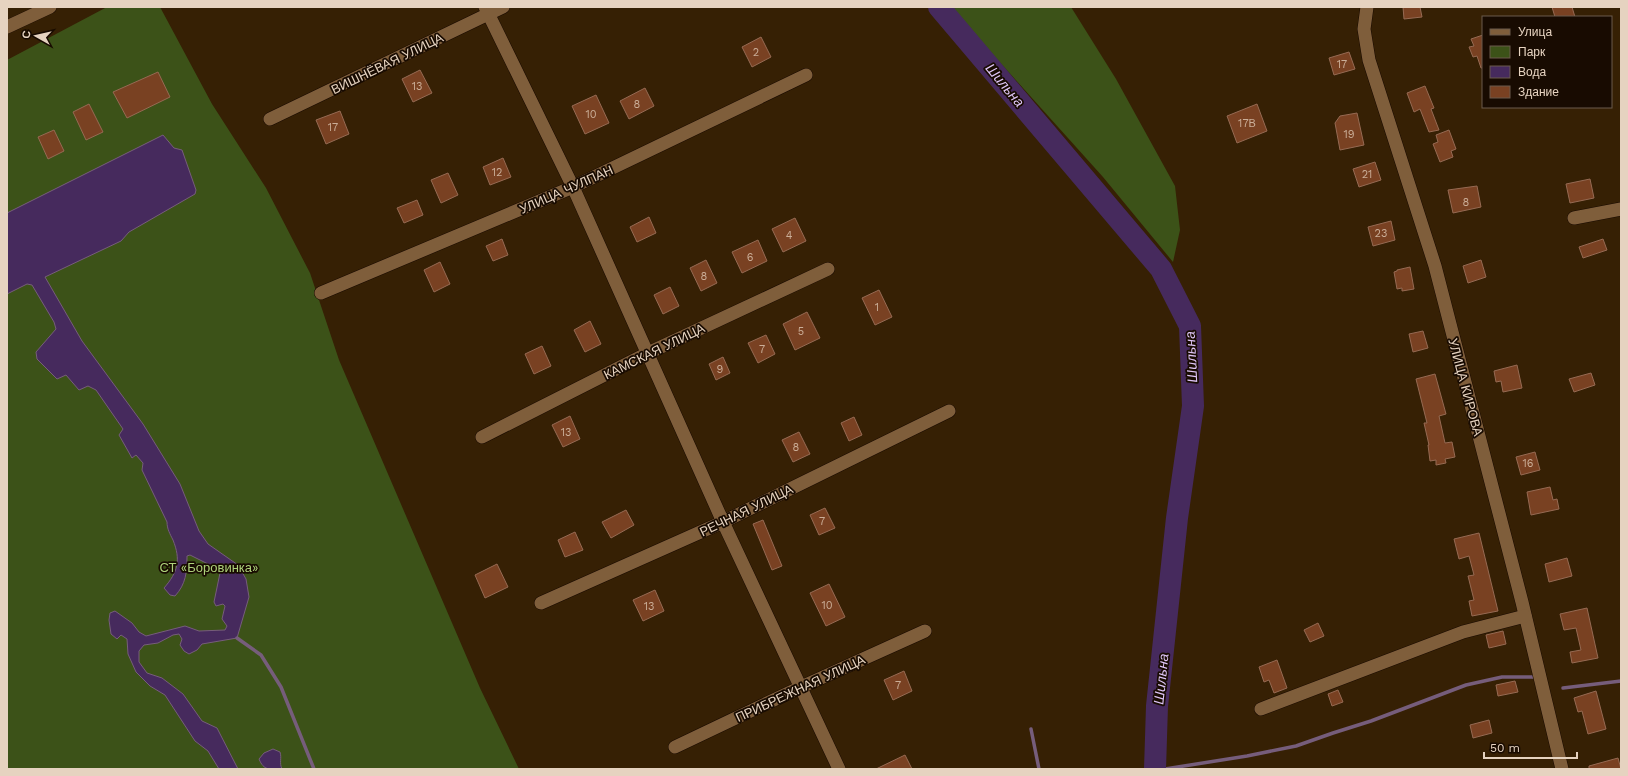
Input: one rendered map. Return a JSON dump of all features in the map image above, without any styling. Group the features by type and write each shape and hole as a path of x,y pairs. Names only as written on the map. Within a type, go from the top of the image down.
{"street":[{"path":"7,27 50,7"},
{"name":"ВИШНЁВАЯ УЛИЦА","path":"270,119 487,10 503,7"},
{"name":"УЛИЦА КИРОВА","path":"1367,7 1364,29 1369,60 1435,266 1525,616 1562,769"},
{"path":"487,10 573,187 723,522 839,769"},
{"name":"УЛИЦА ЧУЛПАН","path":"321,293 573,187 806,74"},
{"path":"1574,218 1621,209"},
{"name":"КАМСКАЯ УЛИЦА","path":"482,437 648,353 828,269"},
{"name":"РЕЧНАЯ УЛИЦА","path":"542,603 723,522 949,411"},
{"path":"1261,710 1463,632 1525,616"},
{"name":"ПРИБРЕЖНАЯ УЛИЦА","path":"675,748 800,687 926,631"}],"green space":[{"name":"СТ «Боровинка»","path":"107,7 160,7 212,104 266,188 310,273 339,360 480,688 519,769 7,769 7,60"},
{"path":"950,7 1071,7 1116,79 1175,186 1180,230 1173,262 1103,177"}],"water":[{"path":"163,135 174,148 182,150 196,190 195,194 129,232 121,241 45,277 82,341 143,424 180,484 199,531 208,544 238,565 246,579 249,597 237,638 202,644 197,650 189,654 184,651 180,645 182,639 179,634 173,635 158,643 144,645 139,651 139,662 147,673 162,678 183,694 202,721 217,728 238,769 219,769 208,751 195,741 165,695 150,686 136,672 128,654 127,639 121,635 117,639 111,634 109,620 110,613 115,611 132,623 139,632 146,636 185,626 199,631 225,630 227,626 222,619 225,606 223,604 216,606 214,602 220,573 218,569 190,555 187,556 185,578 179,591 175,596 170,595 164,588 172,577 177,566 177,554 167,522 142,470 143,463 136,455 132,458 119,435 123,429 96,390 88,386 79,390 66,375 57,379 37,359 36,352 56,329 54,322 32,285 27,284 7,294 7,213"},
{"path":"273,749 280,752 282,769 270,769 265,767 259,759 264,753"}],"building":[{"path":"1403,7 1420,7 1422,17 1404,19"},
{"path":"1552,7 1572,7 1575,16 1555,16"},
{"path":"1482,35 1482,68 1477,56 1473,57 1469,47 1474,46 1471,39"},
{"path":"761,37 771,57 752,67 742,47"},
{"path":"1349,52 1355,69 1334,75 1329,58"},
{"path":"420,70 432,93 413,102 402,79"},
{"path":"158,72 170,97 127,118 113,92"},
{"path":"1425,86 1434,108 1431,109 1439,130 1429,132 1420,109 1414,112 1407,93"},
{"path":"645,88 654,106 629,119 620,101"},
{"path":"596,95 609,123 585,134 572,106"},
{"path":"89,104 103,132 86,140 73,112"},
{"path":"1257,104 1267,131 1237,143 1227,116"},
{"path":"340,111 349,134 326,144 316,120"},
{"path":"1357,113 1364,145 1340,150 1335,123 1340,116"},
{"path":"54,130 64,151 48,159 38,137"},
{"path":"1449,130 1456,149 1451,151 1453,157 1440,162 1433,144 1438,142 1436,135"},
{"path":"503,158 511,177 490,185 483,167"},
{"path":"1375,162 1381,180 1359,187 1353,169"},
{"path":"448,173 458,195 441,203 431,180"},
{"path":"1590,179 1594,198 1570,203 1566,184"},
{"path":"1477,186 1481,207 1453,213 1448,190"},
{"path":"417,200 423,215 404,223 397,208"},
{"path":"649,217 656,233 637,242 630,227"},
{"path":"795,218 806,241 783,252 772,229"},
{"path":"1391,221 1395,240 1373,246 1368,227"},
{"path":"502,239 508,255 493,261 486,246"},
{"path":"1603,239 1607,250 1583,258 1579,247"},
{"path":"758,240 767,261 742,273 732,252"},
{"path":"706,260 717,283 701,291 690,268"},
{"path":"1481,260 1486,277 1468,283 1463,266"},
{"path":"440,262 450,284 434,292 424,270"},
{"path":"1410,267 1414,289 1402,291 1402,288 1397,289 1394,272"},
{"path":"670,287 679,306 663,314 654,295"},
{"path":"879,290 892,317 875,325 862,298"},
{"path":"807,312 820,338 795,350 783,324"},
{"path":"590,321 601,344 585,352 574,330"},
{"path":"1423,331 1428,348 1413,352 1409,334"},
{"path":"766,335 775,354 758,363 748,343"},
{"path":"542,346 551,366 534,374 525,354"},
{"path":"723,357 730,373 716,380 709,364"},
{"path":"1517,365 1522,388 1503,392 1501,381 1496,382 1494,371"},
{"path":"1591,373 1595,385 1574,392 1569,379"},
{"path":"1435,374 1446,414 1439,416 1445,443 1452,442 1455,457 1445,459 1446,463 1436,465 1436,460 1430,461 1429,445 1424,423 1427,423 1416,379"},
{"path":"570,416 580,439 563,447 552,425"},
{"path":"854,417 862,435 849,441 841,423"},
{"path":"799,432 810,454 793,462 782,440"},
{"path":"1535,452 1540,470 1521,475 1516,457"},
{"path":"1550,487 1553,500 1557,499 1559,509 1531,515 1527,492"},
{"path":"825,508 835,528 819,535 810,515"},
{"path":"626,510 634,525 611,538 602,522"},
{"path":"763,520 782,566 772,570 753,524"},
{"path":"575,532 583,550 565,557 558,540"},
{"path":"1479,533 1498,611 1472,616 1469,601 1474,600 1468,576 1474,575 1469,556 1459,559 1454,539"},
{"path":"1567,558 1572,576 1549,582 1545,564"},
{"path":"497,564 508,587 485,598 475,575"},
{"path":"829,584 845,617 826,626 810,593"},
{"path":"655,590 664,611 643,621 633,600"},
{"path":"1587,608 1598,658 1572,663 1570,652 1581,650 1576,628 1564,630 1560,614"},
{"path":"1318,623 1324,636 1310,642 1304,630"},
{"path":"1503,631 1506,644 1489,648 1486,635"},
{"path":"1277,660 1287,688 1274,693 1269,680 1264,682 1259,667"},
{"path":"904,671 912,691 893,700 884,680"},
{"path":"1515,681 1518,692 1498,696 1496,685"},
{"path":"1338,690 1343,702 1332,706 1328,694"},
{"path":"1596,691 1606,729 1588,734 1582,711 1578,712 1574,698"},
{"path":"1489,720 1492,733 1473,738 1470,725"},
{"path":"905,755 912,769 876,769"},
{"path":"1618,758 1621,769 1589,769 1589,766"}],"waterway":[{"name":"Шильна","path":"939,7 1161,269 1190,326 1193,406 1177,518 1157,706 1155,769"},
{"path":"237,638 261,655 281,687 314,769"},
{"path":"1165,769 1247,756 1296,746 1371,721 1466,685 1502,677 1533,677"},
{"path":"1563,688 1621,681"},
{"path":"1031,729 1039,769"}]}
